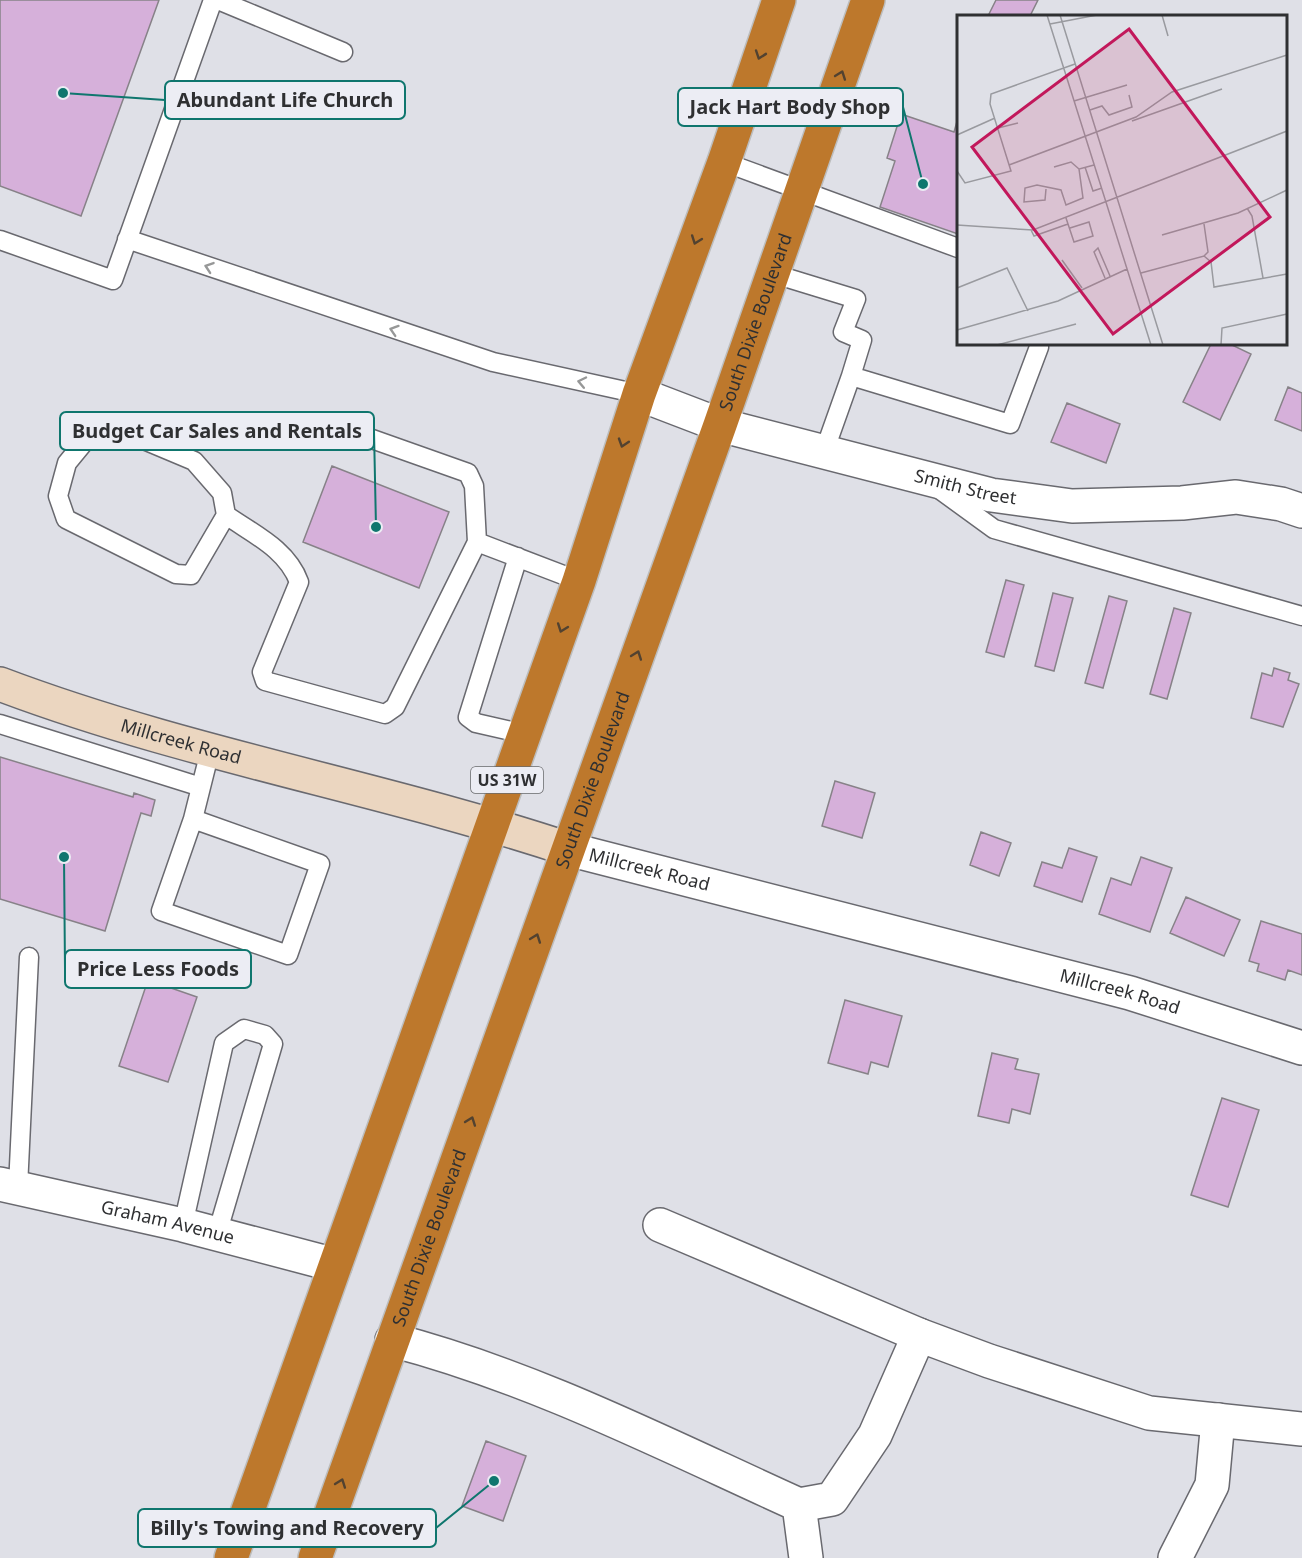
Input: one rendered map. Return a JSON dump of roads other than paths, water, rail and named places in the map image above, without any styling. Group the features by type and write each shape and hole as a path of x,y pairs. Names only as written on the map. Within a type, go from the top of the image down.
{"highway":[{"name":"US 31W","path":"231,1558 579,580 639,394 724,162 779,0"},
{"name":"South Dixie Boulevard","path":"315,1558 720,425 771,273 868,0"}],"street":[{"name":"Smith Street","path":"639,394 720,425 991,495 1072,506 1182,503 1236,497 1281,504 1302,511"},
{"name":"Millcreek Road","path":"0,684 42,700 210,751 491,823 568,849 1130,993 1302,1048"},
{"name":"Graham Avenue","path":"9,1186 69,1202 183,1225 335,1264"},
{"path":"660,1225 919,1335 989,1361 1149,1413 1302,1429"},
{"path":"392,1340 436,1352 543,1389 799,1504 832,1499 875,1435 919,1335"},
{"path":"1175,1558 1212,1485 1218,1420"},
{"path":"799,1504 806,1558"}],"lane":[{"path":"0,240 113,280 213,0"},
{"path":"218,0 343,52"},
{"path":"724,162 957,248"},
{"path":"127,239 492,362 639,394"},
{"path":"771,273 856,299 843,332 862,339 824,452"},
{"path":"851,376 1010,424 1039,347"},
{"path":"226,515 191,575 176,574 66,519 58,496 67,463 90,435 113,427 194,460 222,493 226,515 274,547 294,567 299,582 262,672 265,681 385,714 395,707 477,542 474,486 468,473 355,433"},
{"path":"923,478 994,529 1302,616"},
{"path":"477,542 579,580"},
{"path":"518,558 468,717 476,723 524,734"},
{"path":"0,724 201,787"},
{"path":"194,819 320,864 288,955 162,911 194,819 210,751"},
{"path":"9,1186 29,957"},
{"path":"183,1225 224,1043 244,1029 265,1035 273,1044 217,1234"}],"place":[{"name":"Abundant Life Church","path":"63,93"},
{"name":"Jack Hart Body Shop","path":"923,184"},
{"name":"Budget Car Sales and Rentals","path":"376,527"},
{"name":"Price Less Foods","path":"64,857"},
{"name":"Billy's Towing and Recovery","path":"494,1481"}]}
